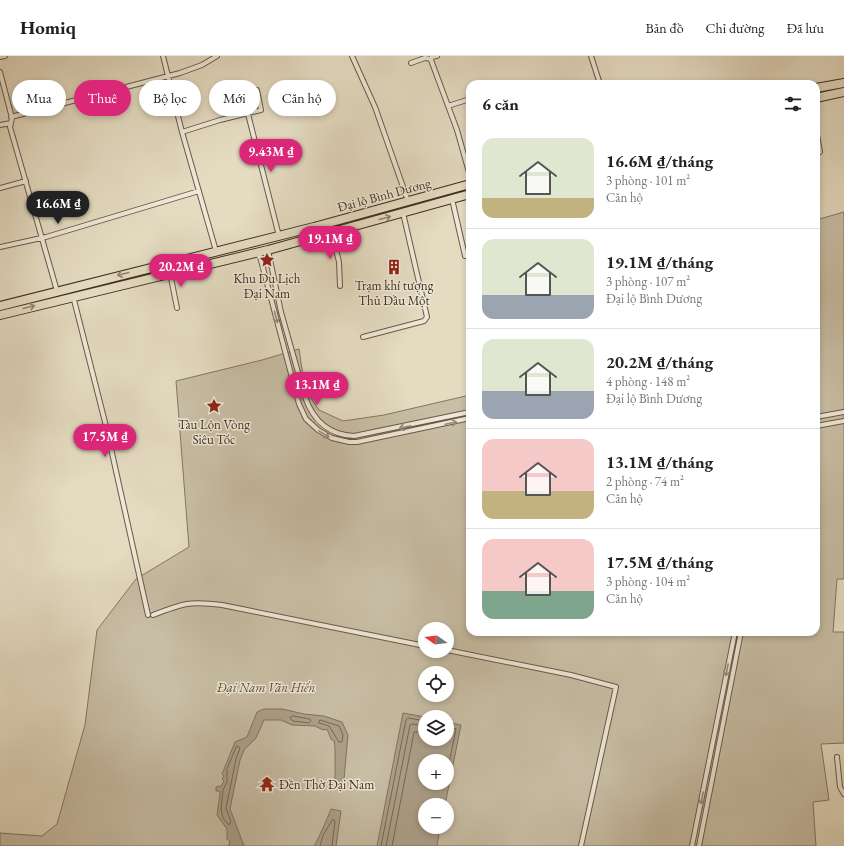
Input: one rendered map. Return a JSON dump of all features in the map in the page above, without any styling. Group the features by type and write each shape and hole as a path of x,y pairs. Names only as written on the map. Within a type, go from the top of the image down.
{"highway":[{"path":"826,95 820,88 844,83"},
{"path":"820,97 844,92"},
{"name":"Đại lộ Bình Dương","path":"72,292 216,251 261,241 466,185"},
{"name":"Đại lộ Bình Dương","path":"72,292 260,257 332,232 466,195"},
{"path":"261,241 268,255"},
{"path":"260,257 261,241"},
{"path":"0,306 72,292"},
{"path":"0,315 58,295"}],"street":[{"path":"0,57 5,56"},
{"path":"163,56 182,132 216,251"},
{"path":"11,117 168,76 202,65 217,56"},
{"path":"352,56 375,107 408,201"},
{"path":"411,63 437,56"},
{"path":"591,56 599,80"},
{"path":"431,58 457,130 466,162"},
{"path":"0,72 26,181 58,295"},
{"path":"448,106 466,100"},
{"path":"182,132 220,120 239,116"},
{"path":"249,116 279,236"},
{"path":"0,125 11,123"},
{"path":"0,188 26,181"},
{"path":"0,247 42,237 199,191"},
{"path":"452,199 465,256"},
{"path":"363,337 424,321 427,317 403,213"},
{"path":"332,232 339,262 340,286"},
{"path":"268,255 283,320 308,407 325,427 336,434 354,436 466,413"},
{"path":"260,257 299,404 306,419 318,430 332,438 357,442 466,419"},
{"path":"170,273 178,308"},
{"path":"72,292 106,426 150,615 181,604 196,602 222,605 418,645"},
{"path":"820,416 844,412"},
{"path":"820,425 844,421"},
{"path":"692,846 734,636"},
{"path":"698,846 740,636"},
{"path":"454,651 571,675 616,686 581,846"},
{"path":"837,757 840,787 844,794"}],"green space":[{"name":"Đại Nam Văn Hiến","path":"844,212 844,579 837,579 833,632 844,632 844,743 821,744 829,800 813,802 816,846 0,846 0,833 42,836 57,824 85,725 97,630 136,579 189,547 176,381 262,360 299,349 305,389 319,410 343,421 384,415 466,396 466,636 820,636 820,219"}],"water":[{"path":"264,709 282,709 304,714 324,716 342,722 348,735 343,790 335,788 335,747 334,741 331,739 327,729 323,730 315,726 292,725 281,720 264,720 256,738 244,750 240,760 230,809 244,846 229,846 230,841 227,839 227,829 217,815 220,794 219,791 216,791 216,787 221,786 224,781 222,779 224,776 222,774 235,742 247,737 257,712"},
{"path":"403,713 418,716 418,746 454,746 454,724 461,725 454,760 454,754 418,754 418,790 448,790 446,798 418,798 418,834 439,834 437,846 377,846"},
{"path":"331,809 341,811 336,846 314,846 322,829"}],"place":[{"name":"Khu Du Lịch Đại Nam","path":"267,260"},
{"name":"Trạm khí tượng Thủ Dầu Một","path":"394,267"},
{"name":"Tàu Lộn Vòng Siêu Tốc","path":"214,406"},
{"name":"Đền Thờ Đại Nam","path":"267,784"}]}
